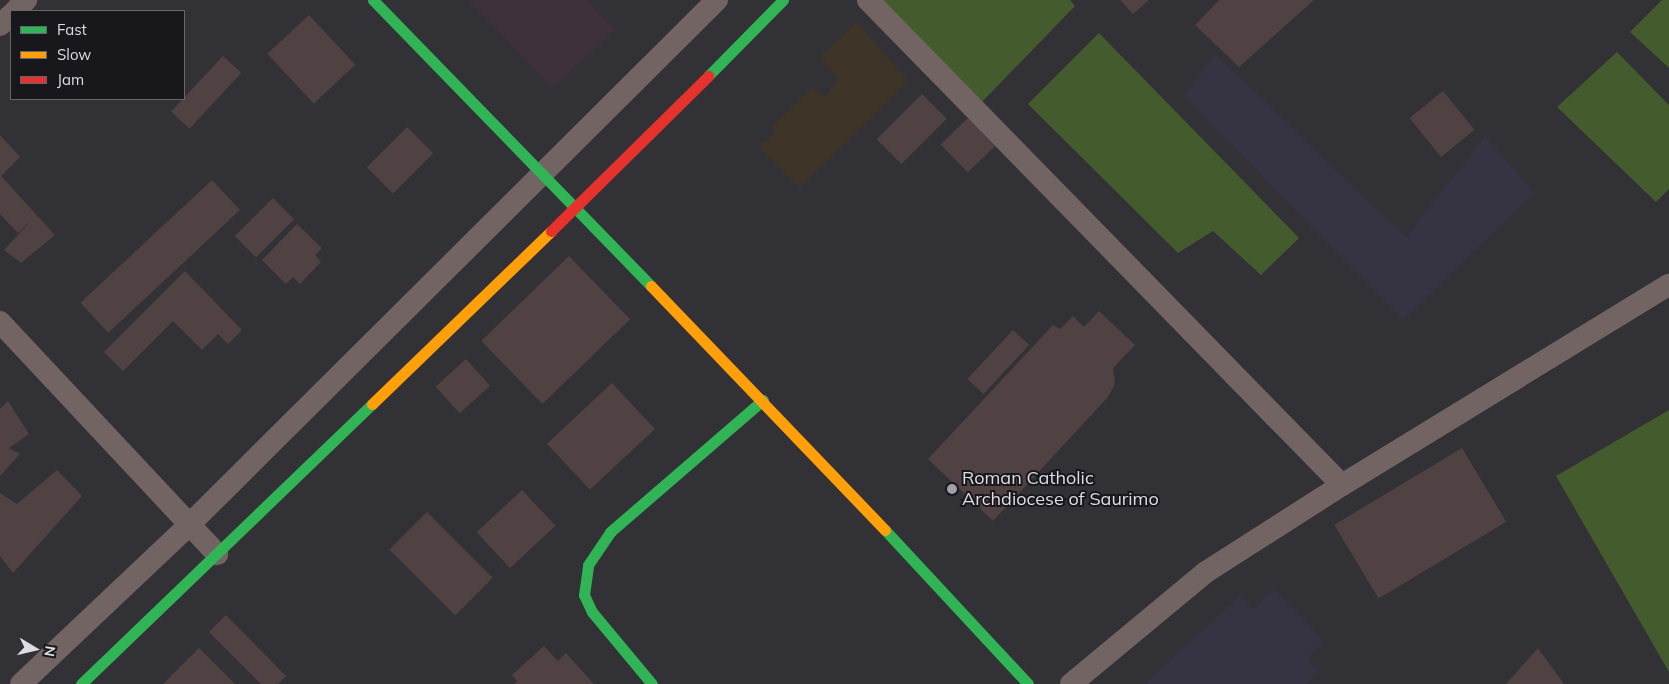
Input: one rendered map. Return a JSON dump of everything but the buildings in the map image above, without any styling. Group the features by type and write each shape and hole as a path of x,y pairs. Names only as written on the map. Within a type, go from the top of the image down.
{"street":[{"path":"16,10 26,0"},
{"path":"374,0 542,172 578,206 763,400 1028,684"},
{"path":"22,684 191,523 717,0"},
{"path":"81,684 578,206 783,0"},
{"path":"868,0 1342,484"},
{"path":"0,26 10,15"},
{"path":"1071,684 1206,572 1342,484 1669,285"},
{"path":"0,322 191,523 217,554"},
{"path":"652,684 592,612 584,595 588,565 610,532 763,400"}],"shaded area":[{"path":"468,0 586,0 615,30 552,88"},
{"path":"857,22 908,81 799,188 759,146 775,133 771,127 812,88 825,97 839,79 820,57"},
{"path":"1215,54 1406,237 1485,136 1535,193 1403,320 1184,96"},
{"path":"1275,589 1324,642 1307,659 1319,672 1306,684 1145,684 1240,595 1253,609"}],"green space":[{"path":"877,0 1070,0 1075,6 981,103"},
{"path":"1662,0 1669,0 1669,68 1630,32"},
{"path":"1099,33 1299,238 1261,275 1213,231 1178,253 1028,104"},
{"path":"1617,52 1669,105 1669,189 1656,202 1557,107"},
{"path":"1669,410 1669,672 1556,476"}],"traffic: fast":[{"path":"373,0 651,286"},
{"path":"708,76 783,0"},
{"path":"652,684 592,612 584,595 588,565 610,532 763,400"},
{"path":"81,684 372,404"},
{"path":"885,530 1028,684"}],"traffic: slow":[{"path":"372,404 551,231"},
{"path":"651,286 885,530"}],"traffic: jam":[{"path":"551,231 708,76"}],"place":[{"name":"Roman Catholic Archdiocese of Saurimo","path":"952,489"}]}
